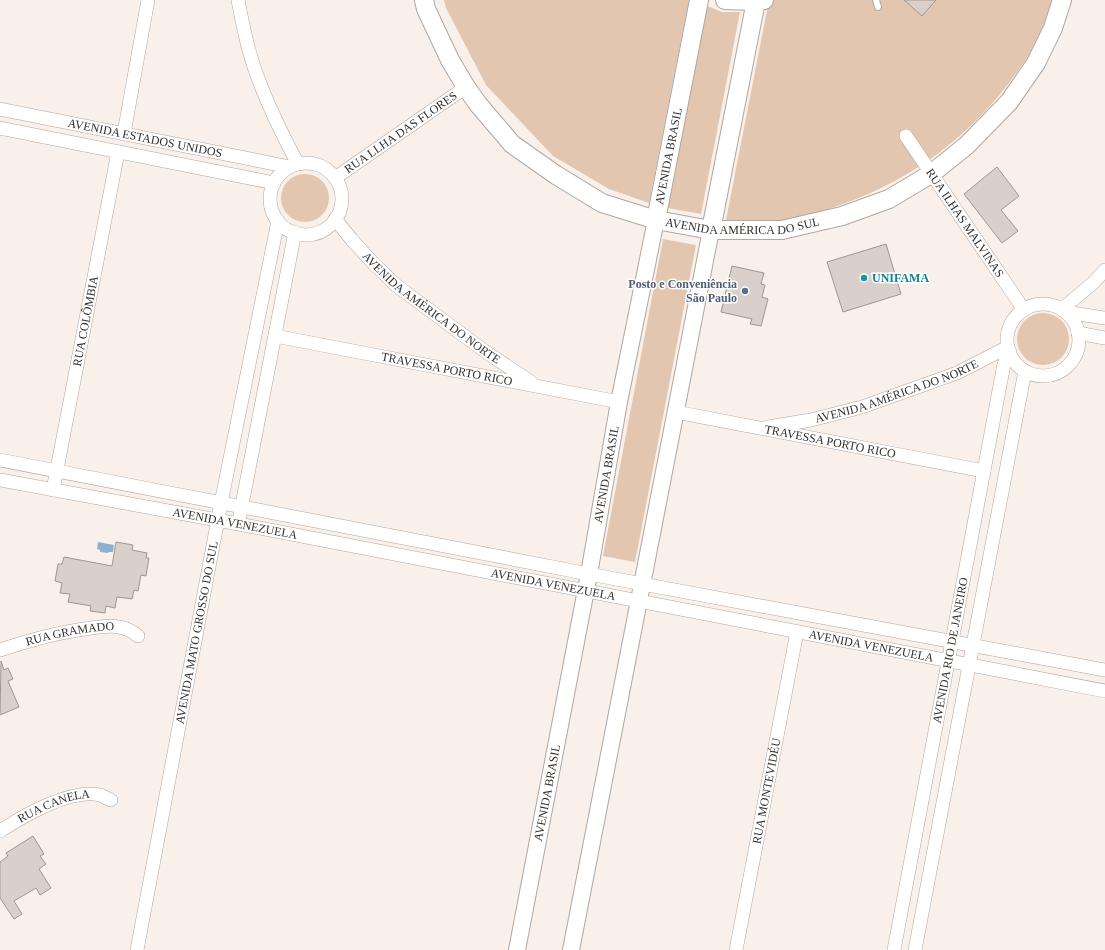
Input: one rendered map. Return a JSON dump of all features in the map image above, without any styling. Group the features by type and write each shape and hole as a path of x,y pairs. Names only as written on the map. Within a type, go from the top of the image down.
{"main road":[{"name":"AVENIDA AMÉRICA DO SUL","path":"424,0 426,9 450,60 466,87 478,104 512,144 556,175 602,203 656,220 711,230 782,230 842,216 889,199 931,174 966,146 1009,102 1036,63 1053,28 1062,0"},
{"name":"AVENIDA BRASIL","path":"656,220 699,0"},
{"path":"711,230 760,1 725,0"}],"street":[{"path":"124,133 148,0"},
{"path":"238,0 247,43 257,77 294,166"},
{"name":"RUA LLHA DAS FLORES","path":"335,178 466,87"},
{"name":"AVENIDA ESTADOS UNIDOS","path":"0,109 294,166"},
{"name":"AVENIDA ESTADOS UNIDOS","path":"0,128 274,183"},
{"name":"RUA ILHAS MALVINAS","path":"906,136 1024,310"},
{"name":"RUA COLÔMBIA","path":"53,490 118,152"},
{"path":"304,163 316,164 327,169 335,178 340,187 342,198 336,219 328,227 320,232 310,234 295,232 284,227 278,221 270,203 271,193 278,176 294,166 304,163"},
{"name":"AVENIDA AMÉRICA DO NORTE","path":"336,219 352,240 397,286 480,348 538,386"},
{"name":"AVENIDA BRASIL","path":"517,950 590,574 619,402 656,220"},
{"name":"AVENIDA MATO GROSSO DO SUL","path":"137,950 221,503 278,221"},
{"path":"571,950 711,230"},
{"path":"238,524 295,232"},
{"path":"1064,310 1105,270"},
{"path":"1064,310 1072,317 1078,328 1080,340 1078,351 1073,361 1066,368 1056,374 1045,376 1030,374 1018,366 1013,360 1007,339 1010,327 1016,316 1024,310 1038,304 1050,304 1064,310 1105,318"},
{"path":"1078,333 1105,338"},
{"name":"TRAVESSA PORTO RICO","path":"275,336 619,402"},
{"name":"AVENIDA AMÉRICA DO NORTE","path":"758,428 811,420 862,407 957,373 1009,350"},
{"name":"AVENIDA RIO DE JANEIRO","path":"894,950 1004,364 1009,350"},
{"name":"AVENIDA RIO DE JANEIRO","path":"915,950 1025,371"},
{"name":"TRAVESSA PORTO RICO","path":"676,412 984,471"},
{"name":"AVENIDA VENEZUELA","path":"0,460 642,584 1105,670"},
{"name":"AVENIDA VENEZUELA","path":"0,480 238,524 1105,691"},
{"name":"RUA GRAMADO","path":"0,650 40,638 74,630 102,626 118,627 129,630 138,636"},
{"name":"RUA MONTEVIDÉU","path":"736,950 797,632"},
{"name":"RUA CANELA","path":"0,831 43,807 67,798 86,794 100,795 111,800"}],"lane":[{"path":"876,0 878,7"}],"shaded area":[{"path":"444,0 689,0 649,203 609,189 553,156 486,85 446,8"},
{"path":"769,0 1054,0 1053,6 1035,46 1000,94 961,134 918,168 869,194 808,216 779,221 726,220"},
{"path":"707,6 722,12 740,12 701,214 668,208"},
{"path":"300,174 310,174 319,178 325,184 328,189 328,207 319,218 310,222 300,222 291,218 285,212 281,203 281,193 285,184 291,178"},
{"path":"663,239 696,245 635,562 603,556"},
{"path":"1038,313 1048,313 1058,317 1065,324 1069,334 1069,344 1065,354 1058,361 1048,365 1038,365 1028,361 1021,354 1017,344 1017,334 1021,324 1028,317"}],"water":[{"path":"98,542 114,545 113,552 100,552 100,550 97,549"}],"building":[{"path":"904,0 936,0 922,16"},
{"path":"997,167 1019,196 1001,210 1018,231 1002,243 964,194"},
{"name":"UNIFAMA","path":"886,244 901,294 843,312 827,262"},
{"name":"Posto e Conveniência São Paulo","path":"732,266 764,273 761,284 765,285 762,297 768,299 761,326 750,324 752,319 721,312"},
{"path":"116,542 133,545 132,550 147,553 146,558 149,558 146,576 141,575 138,591 134,590 132,599 117,597 115,608 106,606 105,613 90,611 91,606 68,602 70,594 60,593 62,583 55,581 58,564 62,564 64,557 112,566"},
{"path":"1,661 4,670 8,668 13,679 8,681 19,707 0,715"},
{"path":"33,836 44,854 40,856 46,864 39,869 51,888 40,895 36,888 14,901 22,914 14,919 0,898 0,862 8,856 6,853"}],"place":[{"name":"UNIFAMA","path":"864,278"},
{"name":"Posto e Conveniência São Paulo","path":"745,291"}]}
